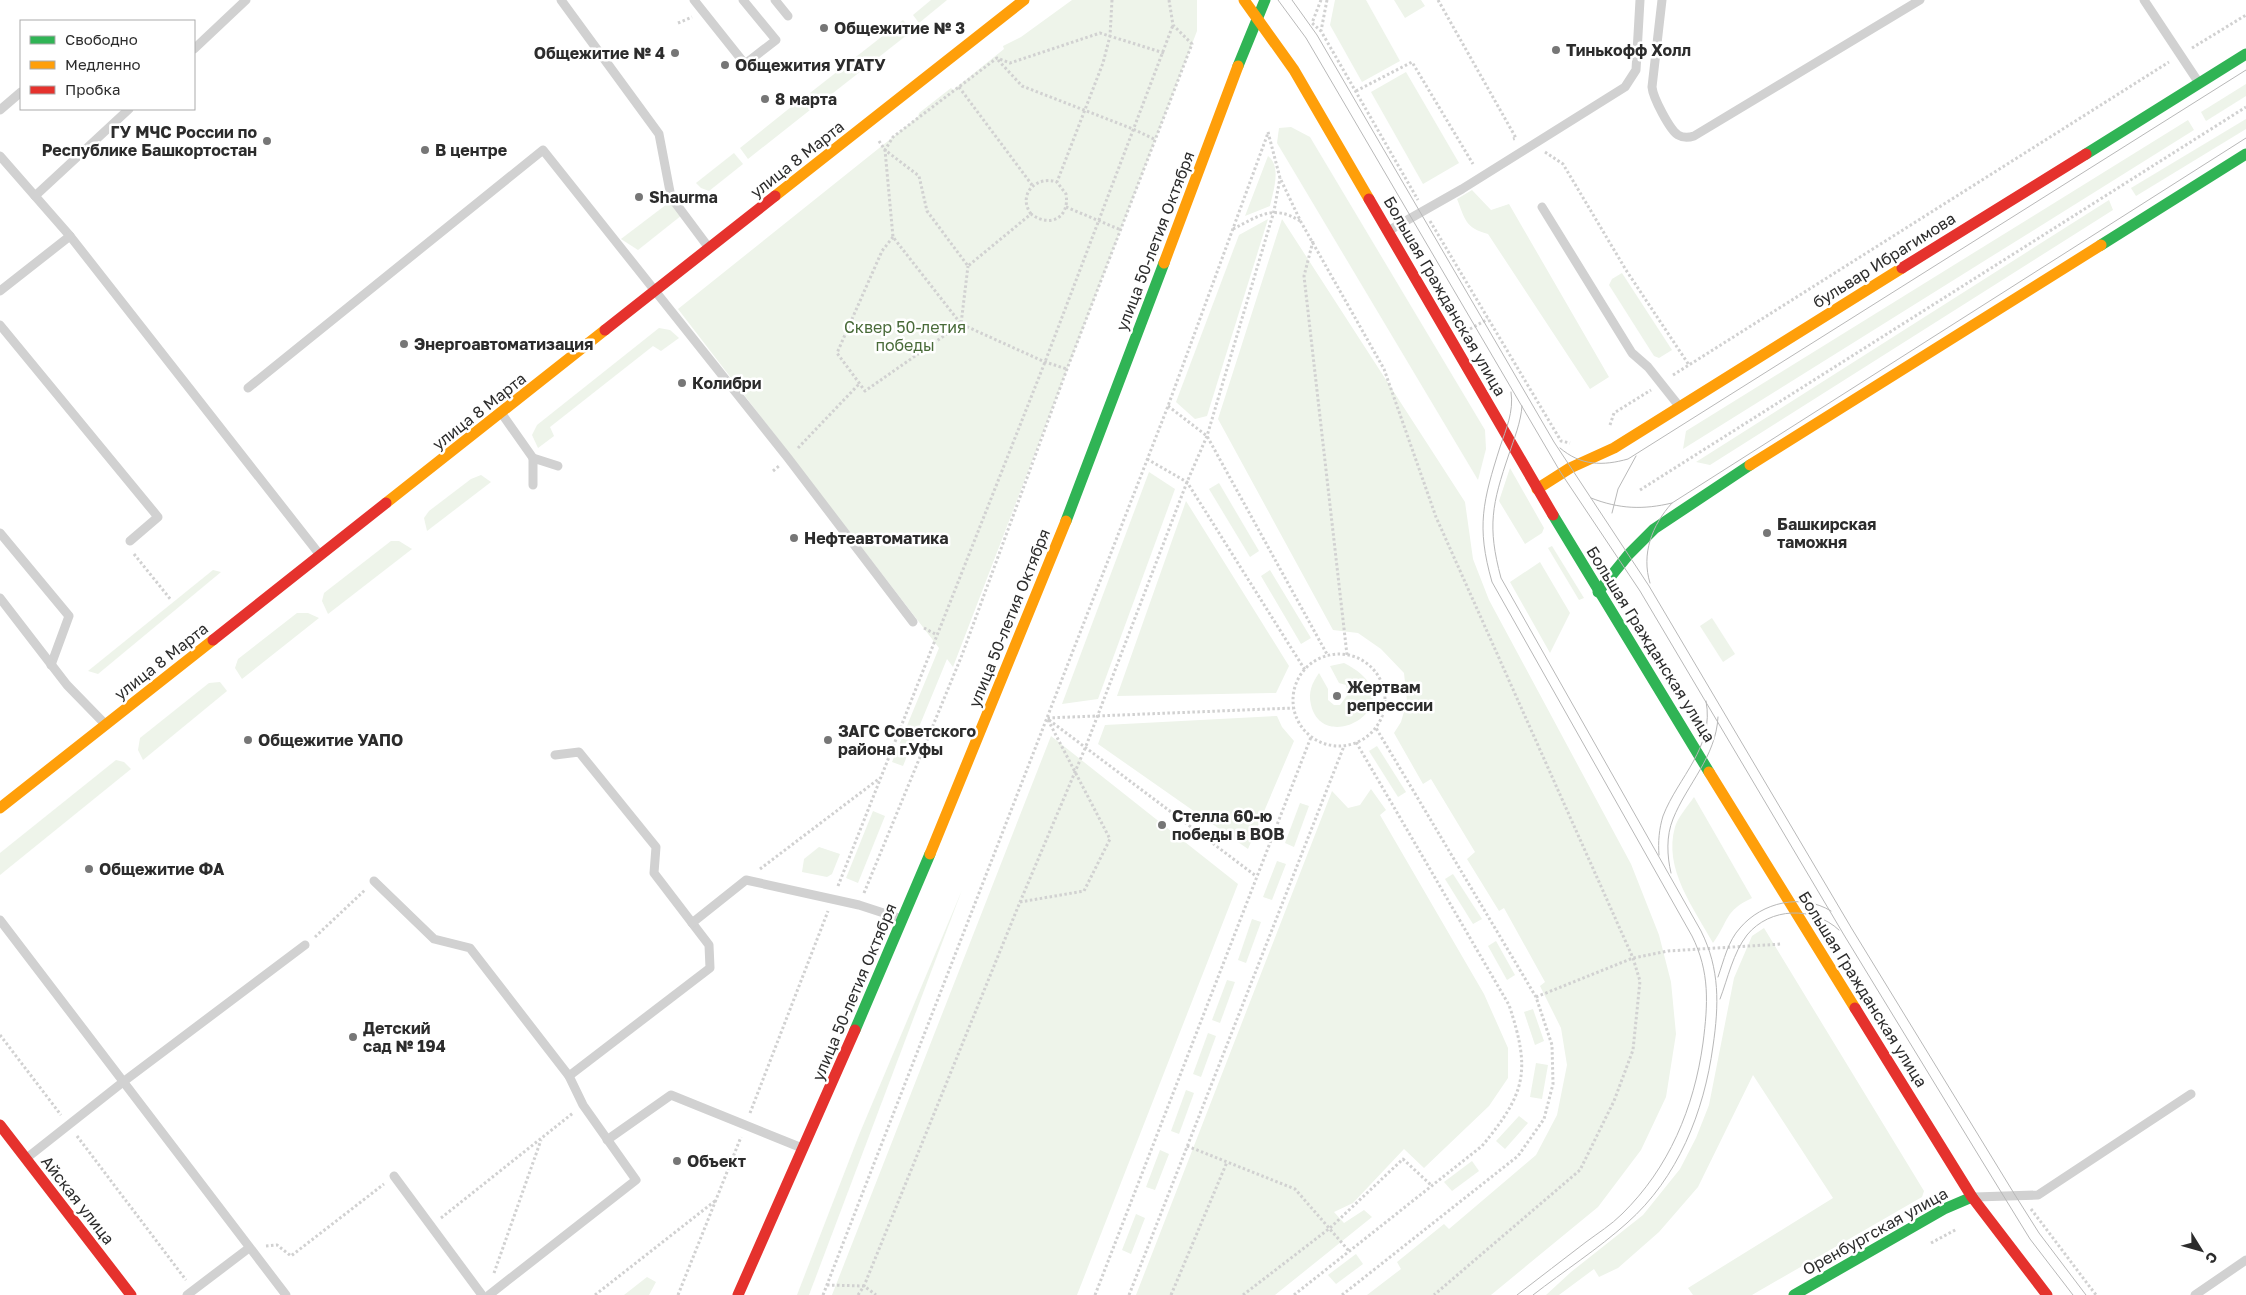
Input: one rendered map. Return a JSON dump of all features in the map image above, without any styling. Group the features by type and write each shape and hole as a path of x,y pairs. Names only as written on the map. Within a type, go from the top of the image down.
{"main road":[{"name":"улица 8 Марта","path":"0,808 502,414 1024,0"},
{"name":"Большая Гражданская улица","path":"1244,0 1294,70 1598,592 1972,1197 2047,1295"},
{"name":"улица 50-летия Октября","path":"738,1295 786,1191 903,920 1070,512 1265,0"},
{"name":"бульвар Ибрагимова","path":"1537,489 1570,468 1614,448 2246,54"},
{"path":"1598,592 1629,554 1654,529 1718,485 2246,154"},
{"name":"Айская улица","path":"0,1124 131,1295"},
{"path":"750,1295 786,1191"},
{"name":"Оренбургская улица","path":"1794,1295 1944,1209 1972,1197"}],"lane":[{"path":"195,48 246,0"},
{"path":"561,0 659,134 671,197 710,249"},
{"path":"694,0 745,64 776,40 743,0"},
{"path":"775,0 788,16"},
{"path":"1388,231 1625,87 1636,70 1640,0"},
{"path":"1662,0 1652,87 1654,97 1676,133 1684,138 1694,136 1920,0"},
{"path":"2144,0 2199,83"},
{"path":"0,110 20,93"},
{"path":"35,196 128,110"},
{"path":"248,388 543,150 788,458 913,622"},
{"path":"0,156 70,236 320,556"},
{"path":"1542,207 1632,353 1661,383 1680,407"},
{"path":"0,291 70,236"},
{"path":"0,325 158,517 130,541"},
{"path":"502,414 533,458 533,485"},
{"path":"533,458 558,466"},
{"path":"0,533 69,616 51,665"},
{"path":"0,598 67,685 106,725"},
{"path":"555,755 579,752 656,847 654,873 709,945 710,968 569,1076"},
{"path":"692,923 746,880 859,905 903,920"},
{"path":"374,881 434,939 470,948 569,1076 582,1105 636,1180 489,1295"},
{"path":"0,920 286,1295"},
{"path":"26,1159 122,1082 305,945"},
{"path":"1972,1197 2038,1195 2191,1094"},
{"path":"607,1140 671,1095 804,1149"},
{"path":"394,1176 433,1225 482,1295"},
{"path":"188,1294 249,1248"},
{"path":"2195,1295 2246,1260"}],"path":[{"path":"1057,182 1104,63 1110,36 1112,0"},
{"path":"678,1295 1045,362 1133,129 1164,53 1173,25 1169,0"},
{"path":"1321,0 1312,23 1321,30 1424,210 1561,441 1575,444"},
{"path":"1321,30 1327,0"},
{"path":"1438,0 1516,138 1534,144 1563,164 1626,270 1689,365"},
{"path":"1608,429 1614,413 2246,15"},
{"path":"859,905 962,654 1067,369 1192,44 1173,25"},
{"path":"997,58 1010,63 1100,33 1164,53"},
{"path":"997,58 892,137 885,150 893,237 961,324 1045,362 1067,369"},
{"path":"997,58 1022,86 1133,129 1156,140"},
{"path":"1356,91 1412,62 1473,164"},
{"path":"959,87 1032,186"},
{"path":"1640,490 2246,107"},
{"path":"867,124 885,150 919,176 927,211 968,266"},
{"path":"823,1295 1168,406 1268,132 1280,178 1301,222 1384,369 1436,517 1633,958 1640,981 1633,1050 1614,1100 1580,1170 1434,1295"},
{"path":"1509,142 1516,138"},
{"path":"1465,169 1480,160"},
{"path":"858,1295 864,1286 1020,902 1086,746 1187,482 1207,436 1274,211 1280,178"},
{"path":"1041,180 1057,182 1066,194 1066,207 1059,216 1050,221 1044,221 1031,214 1025,202 1032,186 1041,180"},
{"path":"1417,198 1425,194"},
{"path":"1066,207 1121,230"},
{"path":"1232,229 1274,211 1287,213 1301,222"},
{"path":"893,237 882,252 837,353 866,391 961,324 968,266 1031,214"},
{"path":"1313,241 1304,276 1347,655"},
{"path":"1466,323 1470,330 1488,319"},
{"path":"772,471 788,458 860,383"},
{"path":"1168,406 1207,436 1328,656"},
{"path":"1147,459 1187,482 1305,670"},
{"path":"130,541 128,546 171,600"},
{"path":"1347,655 1362,660 1374,670 1384,689 1385,705 1376,728 1364,739 1344,746 1328,745 1311,737 1300,726 1294,708 1294,692 1301,674 1312,663 1328,656 1347,655"},
{"path":"1046,718 1294,708"},
{"path":"1046,718 1086,746 1256,876"},
{"path":"1020,902 1084,891 1110,839 1046,718"},
{"path":"1342,1295 1518,1156 1544,1119 1552,1084 1552,1045 1536,997 1376,728"},
{"path":"1095,1295 1311,737"},
{"path":"1294,1295 1482,1146 1505,1118 1518,1091 1523,1068 1521,1040 1509,1005 1356,742"},
{"path":"1129,1295 1344,746"},
{"path":"746,880 881,778"},
{"path":"305,945 374,881"},
{"path":"1536,997 1633,958 1668,951 1782,944"},
{"path":"0,1035 186,1279 188,1294"},
{"path":"433,1225 582,1105"},
{"path":"492,1277 541,1139"},
{"path":"1187,1146 1295,1189 1349,1251"},
{"path":"1243,1295 1330,1228 1403,1159 1432,1186"},
{"path":"1172,1295 1228,1162"},
{"path":"249,1248 277,1245 292,1256 394,1176"},
{"path":"595,1295 716,1200"},
{"path":"2026,1202 2096,1295"},
{"path":"827,1285 864,1286 876,1295"}],"green space":[{"path":"931,0 947,0 919,23 913,15"},
{"name":"Сквер 50-летия победы","path":"1072,0 1197,0 1197,31 953,667 947,659 903,766 892,762 939,648 678,309 918,117 919,113 951,88 953,90 1004,49 1003,46 1021,37"},
{"path":"1335,0 1366,0 1400,61 1362,82 1330,25"},
{"path":"1394,0 1421,0 1425,6 1405,18"},
{"path":"903,20 912,31 819,104 810,93"},
{"path":"1406,72 1459,163 1423,184 1371,92"},
{"path":"2246,84 2246,96 2206,121 2201,112"},
{"path":"801,99 810,110 748,159 740,148"},
{"path":"2246,119 2246,129 2136,196 2131,188"},
{"path":"2188,120 2194,130 1683,449 1686,431"},
{"path":"1291,127 1310,137 1485,430 1486,449 1478,480 1277,143 1279,128"},
{"path":"734,153 743,164 709,191 701,188 696,183"},
{"path":"1268,156 1275,166 1276,173 1270,206 1245,216"},
{"path":"1472,190 1491,210 1509,204 1609,377 1590,389 1488,234 1480,232 1467,222 1457,199"},
{"path":"2109,200 2113,210 1710,465 1696,462"},
{"path":"671,201 682,215 638,250 621,239"},
{"path":"1268,219 1207,416 1195,419 1176,402 1239,235"},
{"path":"1282,219 1465,502 1473,559 1489,600 1631,864 1659,935 1671,982 1676,1034 1666,1097 1641,1150 1598,1207 1491,1295 1367,1295 1401,1269 1397,1262 1444,1224 1449,1229 1536,1155 1557,1115 1567,1065 1561,1028 1540,986 1545,982 1504,908 1499,911 1467,859 1475,852 1431,779 1423,784 1394,733 1401,722 1407,701 1404,673 1381,649 1358,633 1333,630 1218,419"},
{"path":"1622,273 1672,350 1659,358 1654,356 1609,285 1612,279"},
{"path":"659,328 670,330 679,338 661,351 653,346 550,427 554,436 538,448 532,435 537,425"},
{"path":"1510,468 1544,528 1542,533 1525,544 1499,501"},
{"path":"1149,472 1175,489 1098,699 1062,704"},
{"path":"481,475 491,482 427,531 424,518 429,511 471,479"},
{"path":"1219,483 1259,551 1250,557 1209,489"},
{"path":"1186,501 1289,666 1276,693 1117,696"},
{"path":"391,541 399,541 412,549 328,614 322,601 324,593"},
{"path":"1552,546 1584,598 1579,600 1548,548"},
{"path":"1540,562 1570,613 1550,653 1510,582"},
{"path":"213,570 221,572 98,674 88,671"},
{"path":"1270,570 1311,638 1301,644 1261,576"},
{"path":"297,613 308,613 319,618 242,679 235,668 238,659"},
{"path":"1712,618 1735,654 1723,662 1700,626"},
{"path":"1344,663 1365,678 1373,693 1370,707 1361,718 1347,725 1332,727 1319,720 1311,705 1310,692 1319,673 1328,689 1328,700 1334,705 1340,705 1348,694 1346,685 1339,683 1330,666"},
{"path":"220,682 227,691 143,760 138,750 140,738 209,683"},
{"path":"1277,716 1282,727 1294,741 1248,849 1098,744 1105,725"},
{"path":"1051,736 1238,884 1077,1295 832,1295"},
{"path":"1377,746 1406,792 1398,797 1369,751"},
{"path":"116,760 124,762 131,769 0,875 0,853"},
{"path":"1371,789 1386,810 1380,815 1484,994 1508,1048 1508,1078 1489,1106 1424,1168 1404,1149 1353,1203 1334,1212 1344,1223 1364,1210 1372,1217 1275,1295 1136,1295 1332,791 1348,808 1360,805"},
{"path":"1694,797 1752,898 1736,907 1713,943 1682,888 1673,858 1672,843 1676,823"},
{"path":"1300,803 1309,806 1294,847 1285,843"},
{"path":"873,811 885,816 858,883 846,878"},
{"path":"819,847 840,854 832,874 827,877 802,872 804,859"},
{"path":"1277,861 1286,864 1272,900 1263,897"},
{"path":"1453,874 1482,919 1473,924 1445,879"},
{"path":"962,890 809,1295 797,1295 859,1135"},
{"path":"1252,919 1261,922 1246,963 1238,960"},
{"path":"1764,928 1924,1191 1922,1197 1752,1295 1693,1295 1688,1288 1833,1198 1753,1075 1698,1187 1659,1232 1618,1268 1599,1277 1594,1269 1559,1295 1546,1295 1571,1272 1643,1215 1680,1169 1696,1138 1709,1105 1734,978 1752,936"},
{"path":"1496,941 1515,975 1507,980 1488,946"},
{"path":"1227,980 1235,982 1220,1023 1212,1020"},
{"path":"1533,1009 1544,1041 1535,1045 1524,1012"},
{"path":"1208,1033 1216,1036 1201,1077 1193,1074"},
{"path":"1536,1063 1548,1065 1542,1099 1530,1097"},
{"path":"1186,1090 1194,1093 1179,1134 1171,1131"},
{"path":"1519,1116 1528,1123 1505,1149 1496,1141"},
{"path":"1160,1150 1169,1154 1155,1190 1146,1187"},
{"path":"1472,1161 1479,1171 1452,1191 1444,1182"},
{"path":"1136,1214 1145,1218 1131,1254 1122,1250"},
{"path":"1356,1254 1363,1264 1336,1284 1328,1275"},
{"path":"647,1277 656,1282 649,1295 624,1295"}],"tram line":[{"path":"1278,0 1306,38 1561,473 1640,591 1844,935 1982,1161 2030,1239 2073,1295"},
{"path":"1292,0 1317,35 1554,442 1649,586 1852,929 2015,1195 2039,1233 2086,1295"},
{"path":"1560,448 1576,458 1592,463 1610,463 1628,459 2246,70"},
{"path":"1650,583 1647,561 1650,540 1659,521 1672,503 2246,138"},
{"path":"1511,392 1512,399 1507,427 1489,483 1484,514 1484,545 1492,582 1692,936 1702,962 1706,988 1706,1015 1699,1067 1686,1114 1666,1157 1639,1196 1618,1218 1517,1295"},
{"path":"1522,406 1519,424 1503,472 1493,515 1494,544 1501,578 1701,931 1712,959 1717,1002 1713,1046 1703,1095 1686,1142 1661,1186 1645,1205 1616,1233 1533,1295"},
{"path":"1612,513 1618,489 1636,456"},
{"path":"1591,498 1601,502 1631,507 1651,507 1672,503"},
{"path":"1659,855 1659,836 1663,816 1694,761 1705,733 1707,718 1706,701"},
{"path":"1671,873 1668,846 1669,832 1679,806 1707,758 1716,731 1718,717"},
{"path":"1718,977 1732,939 1740,928 1759,912 1771,906 1795,902 1808,902 1820,905 1831,911"},
{"path":"1720,999 1734,958 1742,942 1756,926 1767,919 1792,913 1805,914 1829,922 1839,930"}],"traffic: fast":[{"path":"1238,66 1265,0"},
{"path":"2086,154 2246,54"},
{"path":"2101,245 2246,154"},
{"path":"1066,521 1164,263"},
{"path":"1598,592 1629,554 1654,529 1750,465"},
{"path":"1553,515 1709,772"},
{"path":"855,1030 930,854"},
{"path":"1794,1295 1944,1209 1972,1197"}],"traffic: slow":[{"path":"775,196 1024,0"},
{"path":"1244,0 1294,70 1369,199"},
{"path":"1164,263 1238,66"},
{"path":"1750,465 2101,245"},
{"path":"1537,489 1570,468 1614,448 1902,268"},
{"path":"386,503 605,330"},
{"path":"930,854 1066,521"},
{"path":"0,808 213,640"},
{"path":"1709,772 1855,1008"}],"traffic: jam":[{"path":"1902,268 2086,154"},
{"path":"605,330 775,196"},
{"path":"1369,199 1553,515"},
{"path":"213,640 386,503"},
{"path":"1855,1008 1972,1197 2047,1295"},
{"path":"738,1295 855,1030"},
{"path":"0,1125 131,1295"}],"place":[{"name":"Общежитие № 3","path":"824,28"},
{"name":"Тинькофф Холл","path":"1556,50"},
{"name":"Общежитие № 4","path":"675,53"},
{"name":"Общежития УГАТУ","path":"725,65"},
{"name":"8 марта","path":"765,99"},
{"name":"ГУ МЧС России по Республике Башкортостан","path":"267,141"},
{"name":"В центре","path":"425,150"},
{"name":"Shaurma","path":"639,197"},
{"name":"Энергоавтоматизация","path":"404,344"},
{"name":"Колибри","path":"682,383"},
{"name":"Башкирская таможня","path":"1767,533"},
{"name":"Нефтеавтоматика","path":"794,538"},
{"name":"Жертвам репрессии","path":"1337,696"},
{"name":"Общежитие УАПО","path":"248,740"},
{"name":"ЗАГС Советского района г.Уфы","path":"828,740"},
{"name":"Стелла 60-ю победы в ВОВ","path":"1162,825"},
{"name":"Общежитие ФА","path":"89,869"},
{"name":"Детский сад № 194","path":"353,1037"},
{"name":"Объект","path":"677,1161"}]}
